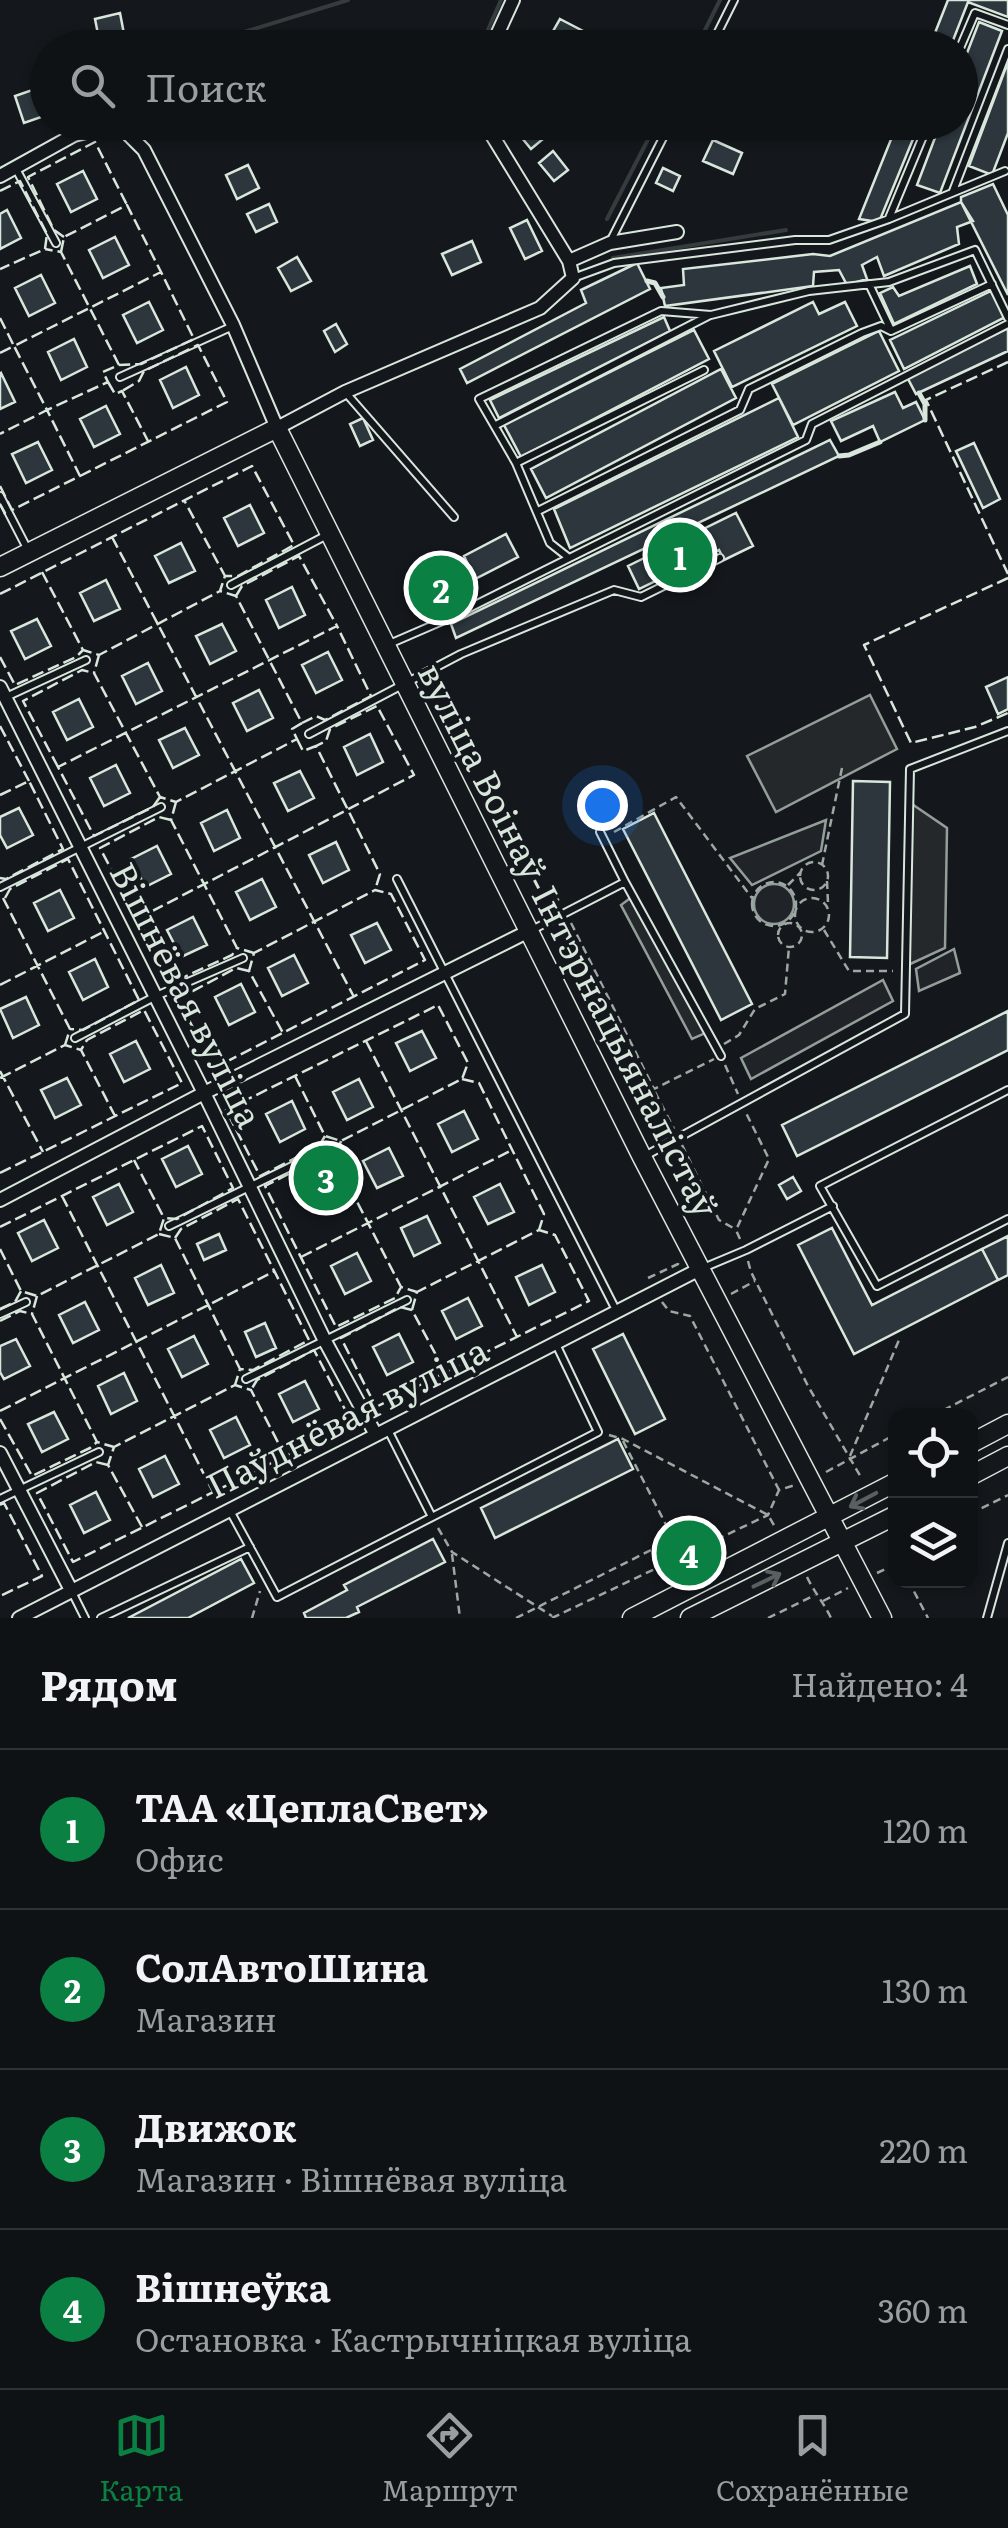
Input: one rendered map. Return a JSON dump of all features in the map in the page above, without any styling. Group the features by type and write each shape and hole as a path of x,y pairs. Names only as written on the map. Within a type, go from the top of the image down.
{"street":[{"path":"499,30 513,0"},
{"path":"0,176 65,140"},
{"name":"вуліца Воінаў-Інтэрнацыяналістаў","path":"134,140 144,150 233,326 278,428 642,1158 882,1618"},
{"path":"0,567 345,392 540,308 573,278 569,262 495,140"},
{"path":"569,262 610,243 677,232"},
{"name":"Вішнёвая вуліца","path":"2,695 325,1340 382,1432"},
{"path":"0,1200 204,1092 530,931"},
{"name":"Паўднёвая вуліца","path":"19,1618 700,1270"},
{"path":"978,1440 1008,1424"},
{"path":"0,1453 72,1592"},
{"path":"978,1472 1008,1456"},
{"path":"632,1618 888,1486"},
{"path":"690,1618 888,1518"}],"lane":[{"path":"719,30 734,0"},
{"path":"968,30 975,12 1008,25"},
{"path":"978,126 1008,49"},
{"path":"610,243 662,140"},
{"path":"889,219 922,140"},
{"path":"952,192 972,140"},
{"path":"16,168 56,243"},
{"path":"573,278 614,263 795,240 829,240 1007,172"},
{"path":"387,645 448,619 806,440 812,424 1008,321 975,250 889,282 809,291 711,315 496,426"},
{"path":"869,284 892,331"},
{"path":"538,511 740,410 749,389 862,333 881,326 892,331 992,284"},
{"path":"569,558 550,544 516,463 478,399 661,311 711,315"},
{"path":"120,377 233,326"},
{"path":"516,463 704,370"},
{"path":"345,392 454,518"},
{"path":"0,496 29,552"},
{"path":"231,585 331,533"},
{"path":"308,734 461,654 614,590 641,597 720,558"},
{"path":"2,695 86,660"},
{"path":"642,1158 905,1014 910,769 1008,732"},
{"path":"0,887 162,807"},
{"path":"602,835 719,1052"},
{"path":"397,879 617,1311"},
{"path":"530,931 625,882"},
{"path":"75,1038 156,996 243,958"},
{"path":"1008,1090 820,1186 877,1286 1008,1219"},
{"path":"169,1226 330,1148"},
{"path":"700,1270 833,1206"},
{"path":"246,1379 407,1300"},
{"path":"0,1314 26,1302"},
{"path":"229,1509 277,1596 598,1432 556,1344"},
{"path":"382,1432 432,1517"},
{"path":"0,1499 99,1452"},
{"path":"987,1618 1008,1543"},
{"path":"101,1618 250,1547"},
{"path":"72,1592 85,1618"}],"path":[{"path":"822,866 842,768"},
{"path":"602,835 676,797 752,898 753,913 758,919 770,926 793,923 813,932 823,929 829,918 826,870 810,863 787,886"},
{"path":"800,872 803,885 810,890 822,887 827,880"},
{"path":"752,898 760,886 773,882 787,886 796,897 795,912 794,917 802,939 789,948 781,944 779,929 795,912 800,902 810,897 820,899 828,907"},
{"path":"518,908 552,889 718,1220 736,1230 755,1281 808,1386 850,1457"},
{"path":"823,929 850,971 906,971"},
{"path":"654,1089 719,1052 739,1035 756,1009 785,994 789,948"},
{"path":"719,1052 769,1159 736,1230"},
{"path":"655,1292 669,1311 690,1316 780,1490"},
{"path":"850,1457 900,1340"},
{"path":"948,1408 1008,1377"},
{"path":"598,1432 622,1439 768,1515 777,1529"},
{"path":"821,1475 888,1438"},
{"path":"622,1439 681,1555"},
{"path":"452,1552 553,1618 768,1515 780,1490 800,1484"},
{"path":"978,1510 1008,1494"},
{"path":"432,1517 452,1552 460,1618"},
{"path":"516,1618 673,1539"},
{"path":"806,1575 831,1618"},
{"path":"252,1618 266,1576"},
{"path":"912,1588 928,1618"},
{"path":"768,1618 815,1595"}],"shaded area":[{"path":"870,695 897,749 776,812 747,756"},
{"path":"909,802 947,828 945,948 906,966"},
{"path":"826,820 821,851 752,885 730,858"},
{"path":"774,884 788,890 794,904 788,918 774,924 760,918 754,904 760,890"},
{"path":"633,896 708,1032 692,1039 621,905"},
{"path":"954,949 960,973 919,991 916,969"},
{"path":"883,980 893,1001 751,1079 741,1058"}],"building":[{"path":"948,0 1008,0 1008,17 968,2 957,30 936,30"},
{"path":"120,13 123,30 97,30 95,19"},
{"path":"560,19 581,30 554,30"},
{"path":"979,22 1002,31 978,94 978,30"},
{"path":"1008,62 1008,133 992,175 969,166"},
{"path":"30,91 30,121 24,123 15,96"},
{"path":"524,140 542,140 531,149"},
{"path":"713,140 742,153 733,174 703,161"},
{"path":"891,140 913,140 879,222 859,219"},
{"path":"934,140 960,140 940,193 917,185"},
{"path":"553,151 568,170 554,181 539,163"},
{"path":"248,165 259,188 237,199 226,175"},
{"path":"663,168 680,176 673,191 656,183"},
{"path":"83,171 97,199 71,212 57,184"},
{"path":"993,184 1008,215 1008,295 961,202 961,197"},
{"path":"961,202 973,221 957,227 959,244 884,276 877,257 862,265 867,279 847,285 839,270 814,272 813,286 665,306 661,288 684,285 683,269 813,254 830,256"},
{"path":"269,204 277,222 256,232 247,214"},
{"path":"7,210 21,238 0,249 0,214"},
{"path":"527,220 542,251 525,259 510,228"},
{"path":"115,237 129,265 103,278 89,250"},
{"path":"472,241 481,262 452,275 442,254"},
{"path":"297,257 311,281 291,291 278,268"},
{"path":"637,263 650,289 467,383 460,369 586,303 581,290"},
{"path":"970,266 977,284 894,324 880,293 893,287 899,296"},
{"path":"41,275 55,303 29,316 15,288"},
{"path":"991,291 1007,316 904,369 890,340"},
{"path":"149,302 163,330 137,343 123,315"},
{"path":"813,302 819,314 845,302 857,326 732,387 714,351"},
{"path":"664,317 670,331 499,418 490,400"},
{"path":"336,324 347,344 335,352 324,331"},
{"path":"1008,328 1008,351 916,394 907,377"},
{"path":"694,330 709,359 521,457 504,425"},
{"path":"879,331 899,371 793,425 772,384"},
{"path":"74,339 87,367 61,380 48,352"},
{"path":"186,367 199,395 173,408 160,380"},
{"path":"721,369 736,398 546,498 531,469"},
{"path":"0,374 15,402 0,409"},
{"path":"895,392 903,408 916,402 925,420 880,442 873,426 841,441 831,421"},
{"path":"779,398 798,437 570,548 554,509"},
{"path":"106,406 120,434 94,447 80,419"},
{"path":"363,418 373,440 360,446 350,424"},
{"path":"830,440 839,456 456,638 451,624"},
{"path":"38,442 52,470 26,483 12,454"},
{"path":"974,443 1000,499 983,508 956,451"},
{"path":"250,505 264,533 238,546 224,518"},
{"path":"736,513 753,546 724,560 719,550 639,589 628,566"},
{"path":"506,534 518,557 475,579 464,556"},
{"path":"181,543 195,571 169,583 155,556"},
{"path":"106,580 120,609 94,621 80,593"},
{"path":"292,587 305,615 279,628 266,600"},
{"path":"37,619 51,646 25,659 11,631"},
{"path":"222,624 236,651 210,664 196,636"},
{"path":"328,652 342,680 316,693 302,665"},
{"path":"148,663 162,691 136,704 122,676"},
{"path":"1008,677 1008,709 998,714 986,687"},
{"path":"259,690 273,718 247,731 233,703"},
{"path":"79,699 93,727 67,740 53,712"},
{"path":"185,728 199,755 173,768 159,740"},
{"path":"370,734 383,762 357,775 344,747"},
{"path":"116,765 130,793 104,806 90,778"},
{"path":"300,771 314,798 288,811 274,783"},
{"path":"853,781 890,782 887,958 850,957"},
{"path":"19,808 33,835 7,848 0,835 0,817"},
{"path":"227,810 240,838 214,851 201,823"},
{"path":"654,813 752,1004 721,1020 623,829"},
{"path":"336,842 349,870 323,883 309,855"},
{"path":"157,846 171,874 145,887 131,859"},
{"path":"262,879 276,907 250,920 236,892"},
{"path":"60,890 74,918 48,931 34,903"},
{"path":"193,917 207,945 181,957 167,930"},
{"path":"377,923 391,950 365,963 351,935"},
{"path":"294,955 308,983 282,996 268,968"},
{"path":"95,959 108,987 83,1000 69,972"},
{"path":"241,984 255,1012 229,1025 215,997"},
{"path":"26,997 39,1025 13,1038 0,1009"},
{"path":"1008,1011 1008,1050 797,1156 782,1125"},
{"path":"422,1031 436,1058 410,1071 396,1043"},
{"path":"136,1041 150,1069 124,1082 110,1054"},
{"path":"67,1078 81,1105 55,1118 41,1090"},
{"path":"359,1079 373,1107 347,1120 333,1092"},
{"path":"292,1101 305,1129 280,1142 266,1114"},
{"path":"464,1111 478,1139 452,1152 438,1124"},
{"path":"188,1146 202,1174 176,1187 162,1159"},
{"path":"389,1148 403,1176 377,1188 363,1161"},
{"path":"334,1162 343,1182 318,1194 308,1175"},
{"path":"793,1177 801,1191 787,1199 779,1185"},
{"path":"119,1184 133,1212 107,1225 93,1197"},
{"path":"500,1184 514,1212 488,1224 474,1197"},
{"path":"427,1216 440,1243 414,1256 401,1228"},
{"path":"44,1220 58,1248 32,1261 18,1233"},
{"path":"832,1228 872,1305 982,1249 998,1280 854,1354 798,1245"},
{"path":"219,1234 226,1250 204,1260 197,1244"},
{"path":"1008,1236 1008,1275 998,1280 982,1249"},
{"path":"357,1253 371,1281 345,1294 331,1266"},
{"path":"161,1265 174,1293 148,1305 135,1278"},
{"path":"542,1265 555,1292 529,1305 516,1277"},
{"path":"468,1298 482,1326 456,1339 442,1311"},
{"path":"85,1302 99,1330 73,1343 59,1315"},
{"path":"265,1323 276,1348 256,1357 245,1332"},
{"path":"399,1334 413,1362 387,1375 373,1347"},
{"path":"623,1334 665,1419 635,1434 593,1349"},
{"path":"194,1336 208,1364 182,1377 168,1349"},
{"path":"16,1339 30,1366 4,1379 0,1372 0,1346"},
{"path":"124,1373 137,1401 111,1414 98,1386"},
{"path":"305,1381 319,1409 293,1422 279,1394"},
{"path":"54,1412 68,1439 42,1452 28,1424"},
{"path":"236,1417 250,1445 224,1458 210,1430"},
{"path":"618,1439 633,1469 495,1538 481,1508"},
{"path":"165,1456 179,1484 153,1497 139,1469"},
{"path":"96,1492 110,1520 84,1533 70,1505"},
{"path":"433,1539 445,1562 357,1607 359,1612 346,1618 306,1618 304,1613 347,1590 344,1585"},
{"path":"241,1559 254,1583 188,1618 128,1618"}],"waterway":[{"path":"251,30 348,0"},
{"path":"488,30 501,0"},
{"path":"705,30 720,0"},
{"path":"607,219 648,140"},
{"path":"613,258 786,230"}],"fence":[{"path":"64,237 54,230 28,177 95,142 127,205"},
{"path":"0,191 20,181 47,234 45,249 0,269"},
{"path":"61,252 64,237 127,205 161,272"},
{"path":"0,486 12,510 80,476 47,410 108,382 103,372 119,365 61,252 45,249"},
{"path":"0,318 14,346 161,272 194,339 141,364 119,365"},
{"path":"80,476 227,402 198,345 144,371 139,381 122,391"},
{"path":"0,353 14,346 47,410 0,434"},
{"path":"1008,362 926,400 1008,574"},
{"path":"108,382 115,394 122,391 148,441"},
{"path":"0,594 252,466 294,545 238,576 225,576"},
{"path":"42,572 83,650 99,655 220,591 225,576 184,500"},
{"path":"0,504 5,513 0,516"},
{"path":"112,537 354,997"},
{"path":"236,596 242,586 299,556 337,626"},
{"path":"1008,578 864,645 911,743 975,727 1008,713"},
{"path":"99,655 94,673 160,797 176,802 297,739 292,729 302,723 236,596 220,591"},
{"path":"160,797 153,807 94,836 58,767 337,626 371,696 325,720 316,716 302,723"},
{"path":"0,657 15,685 76,657 83,650"},
{"path":"58,767 23,701 82,670 94,673"},
{"path":"137,919 414,775 377,706 330,729 326,741 316,746"},
{"path":"0,726 29,781"},
{"path":"297,739 303,751 316,746 380,874 375,890"},
{"path":"0,795 29,781 63,849 6,879 0,878"},
{"path":"176,802 171,820 237,948 254,953"},
{"path":"171,820 159,817 100,848 171,983 232,955 237,948"},
{"path":"5,898 10,889 68,859 139,1000 83,1030 70,1029"},
{"path":"249,971 236,968 178,999 214,1068 425,960 391,894 375,890 254,953 249,971 283,1033"},
{"path":"3,898 70,1029 65,1045"},
{"path":"0,985 105,931"},
{"path":"295,1076 325,1136 341,1141 462,1079 468,1063 438,1005 226,1110 260,1176 319,1146 325,1136"},
{"path":"0,1173 182,1083 144,1010 87,1040 81,1050"},
{"path":"366,1041 517,1337"},
{"path":"0,1078 65,1045 81,1050 115,1116"},
{"path":"0,1071 43,1152"},
{"path":"462,1079 479,1083 544,1214 539,1230"},
{"path":"0,1227 202,1126 233,1188 177,1219 164,1218"},
{"path":"341,1141 335,1159 401,1287 417,1292"},
{"path":"301,1257 512,1150"},
{"path":"335,1159 324,1156 265,1186 336,1327 395,1298 401,1287"},
{"path":"0,1249 21,1291 37,1296 159,1234 164,1218 134,1160"},
{"path":"62,1196 213,1492"},
{"path":"175,1238 181,1229 238,1199 309,1340 253,1370 240,1369"},
{"path":"412,1310 400,1307 341,1338 376,1407 589,1301 555,1235 539,1230 417,1292 412,1310 445,1372"},
{"path":"159,1234 175,1238 240,1369 235,1385"},
{"path":"0,1411 275,1271"},
{"path":"0,1309 15,1302 21,1291"},
{"path":"37,1296 32,1314 97,1442 114,1447"},
{"path":"0,1321 20,1311 32,1314"},
{"path":"108,1465 96,1462 37,1493 73,1562 352,1423 314,1350 257,1380 251,1390"},
{"path":"142,1527 108,1465 114,1447 235,1385 251,1390 285,1456"},
{"path":"0,1419 32,1476 97,1442"},
{"path":"0,1505 4,1503 42,1576 0,1596"}],"wall":[{"path":"647,281 655,283 663,297"},
{"path":"919,393 925,404 925,420"},
{"path":"839,456 880,442"}],"place":[{"name":"ТАА «ЦеплаСвет»","path":"680,555"},
{"name":"СолАвтоШина","path":"441,588"},
{"name":"Движок","path":"326,1178"},
{"name":"Вішнеўка","path":"689,1553"}]}
